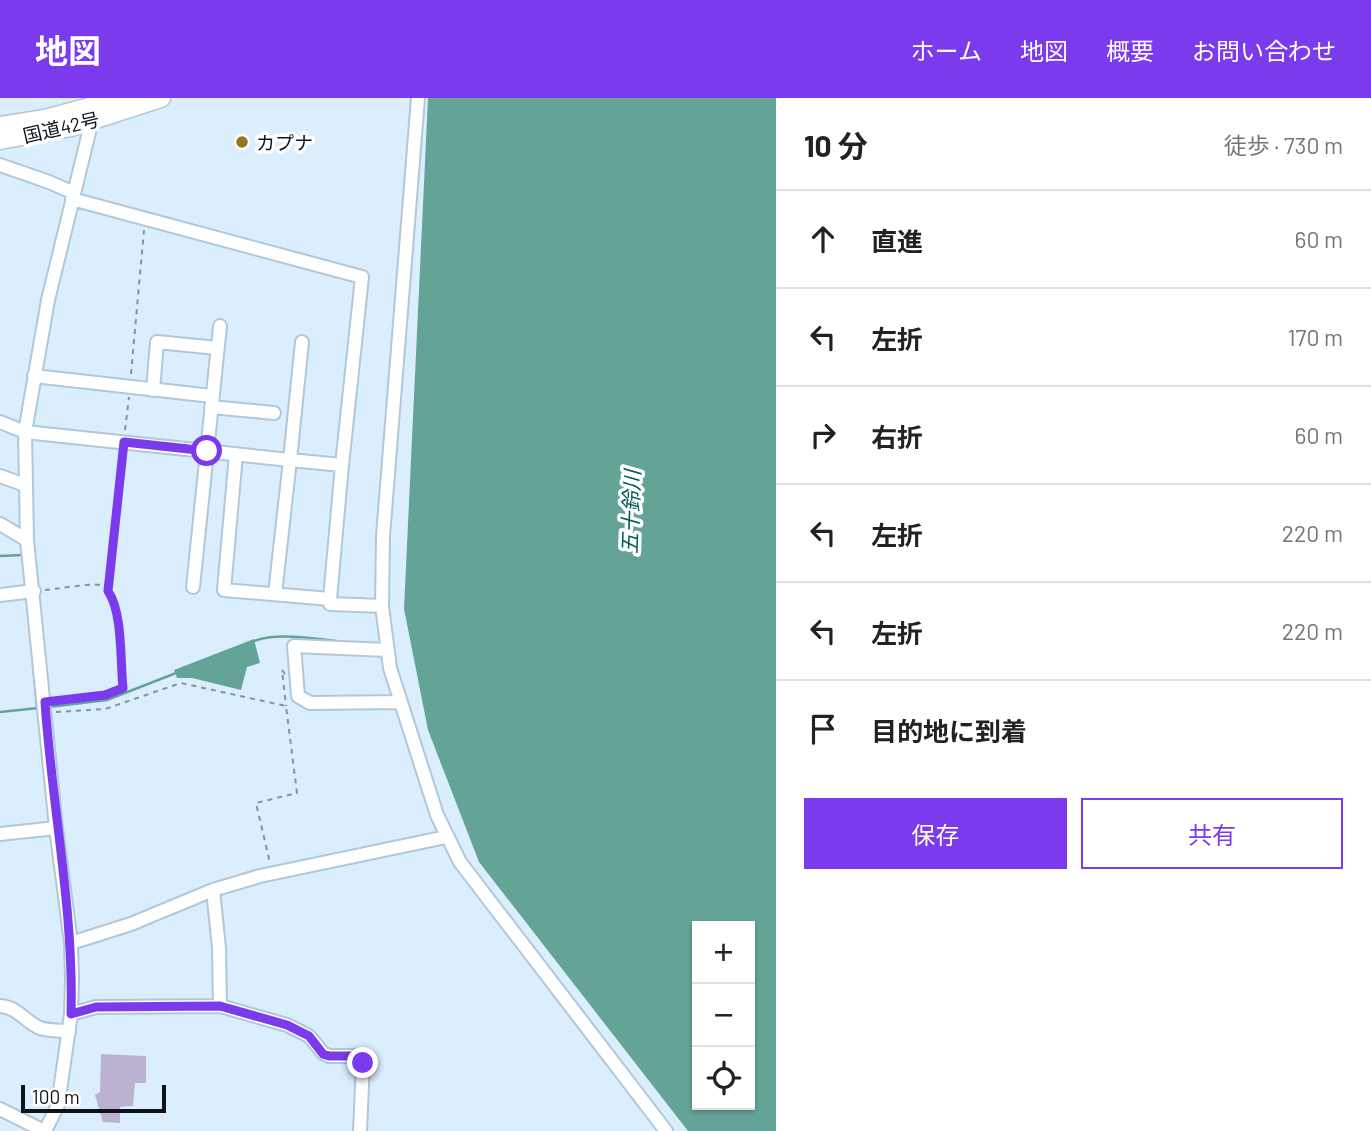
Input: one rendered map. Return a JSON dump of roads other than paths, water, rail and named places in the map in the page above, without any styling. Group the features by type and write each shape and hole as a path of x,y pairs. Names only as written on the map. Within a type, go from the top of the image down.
{"highway":[{"name":"国道42号","path":"0,140 45,133 123,98"},
{"name":"国道42号","path":"0,126 161,98"}],"street":[{"path":"418,98 383,536 382,606 390,668 446,837 480,890 666,1131"},
{"path":"0,1109 45,1131 58,1105 71,1014 71,943 45,706 28,592 25,432 48,300 94,109"},
{"path":"0,164 73,196 145,219 362,276 330,604 382,606"},
{"path":"194,587 220,326"},
{"path":"153,390 157,342 217,348"},
{"path":"275,594 302,342"},
{"path":"34,376 153,390 274,413"},
{"path":"0,422 25,432 342,465"},
{"path":"236,454 224,590 330,599"},
{"path":"0,476 24,485"},
{"path":"0,524 27,540"},
{"path":"0,595 28,592"},
{"path":"387,650 294,646 298,696 310,703 401,702"},
{"path":"0,834 57,828"},
{"path":"71,943 131,925 213,890 273,874 446,837"},
{"path":"213,890 219,948 220,1006"},
{"path":"0,1006 21,1013 39,1028 69,1032"},
{"path":"71,1014 96,1007 220,1006 287,1025 309,1036 323,1054 360,1056 363,1063 360,1131"}],"water":[{"name":"五十鈴川","path":"428,98 776,98 776,1131 688,1131 479,862 428,730 404,609"},
{"path":"254,639 260,663 247,667 241,690 192,678 177,678 174,670"}],"waterway":[{"path":"0,556 23,555"},
{"path":"254,641 286,637 344,642"},
{"path":"33,663 37,708"},
{"path":"49,707 107,700 176,673"},
{"path":"0,712 38,708"}],"place":[{"name":"カプナ","path":"242,142"}]}
